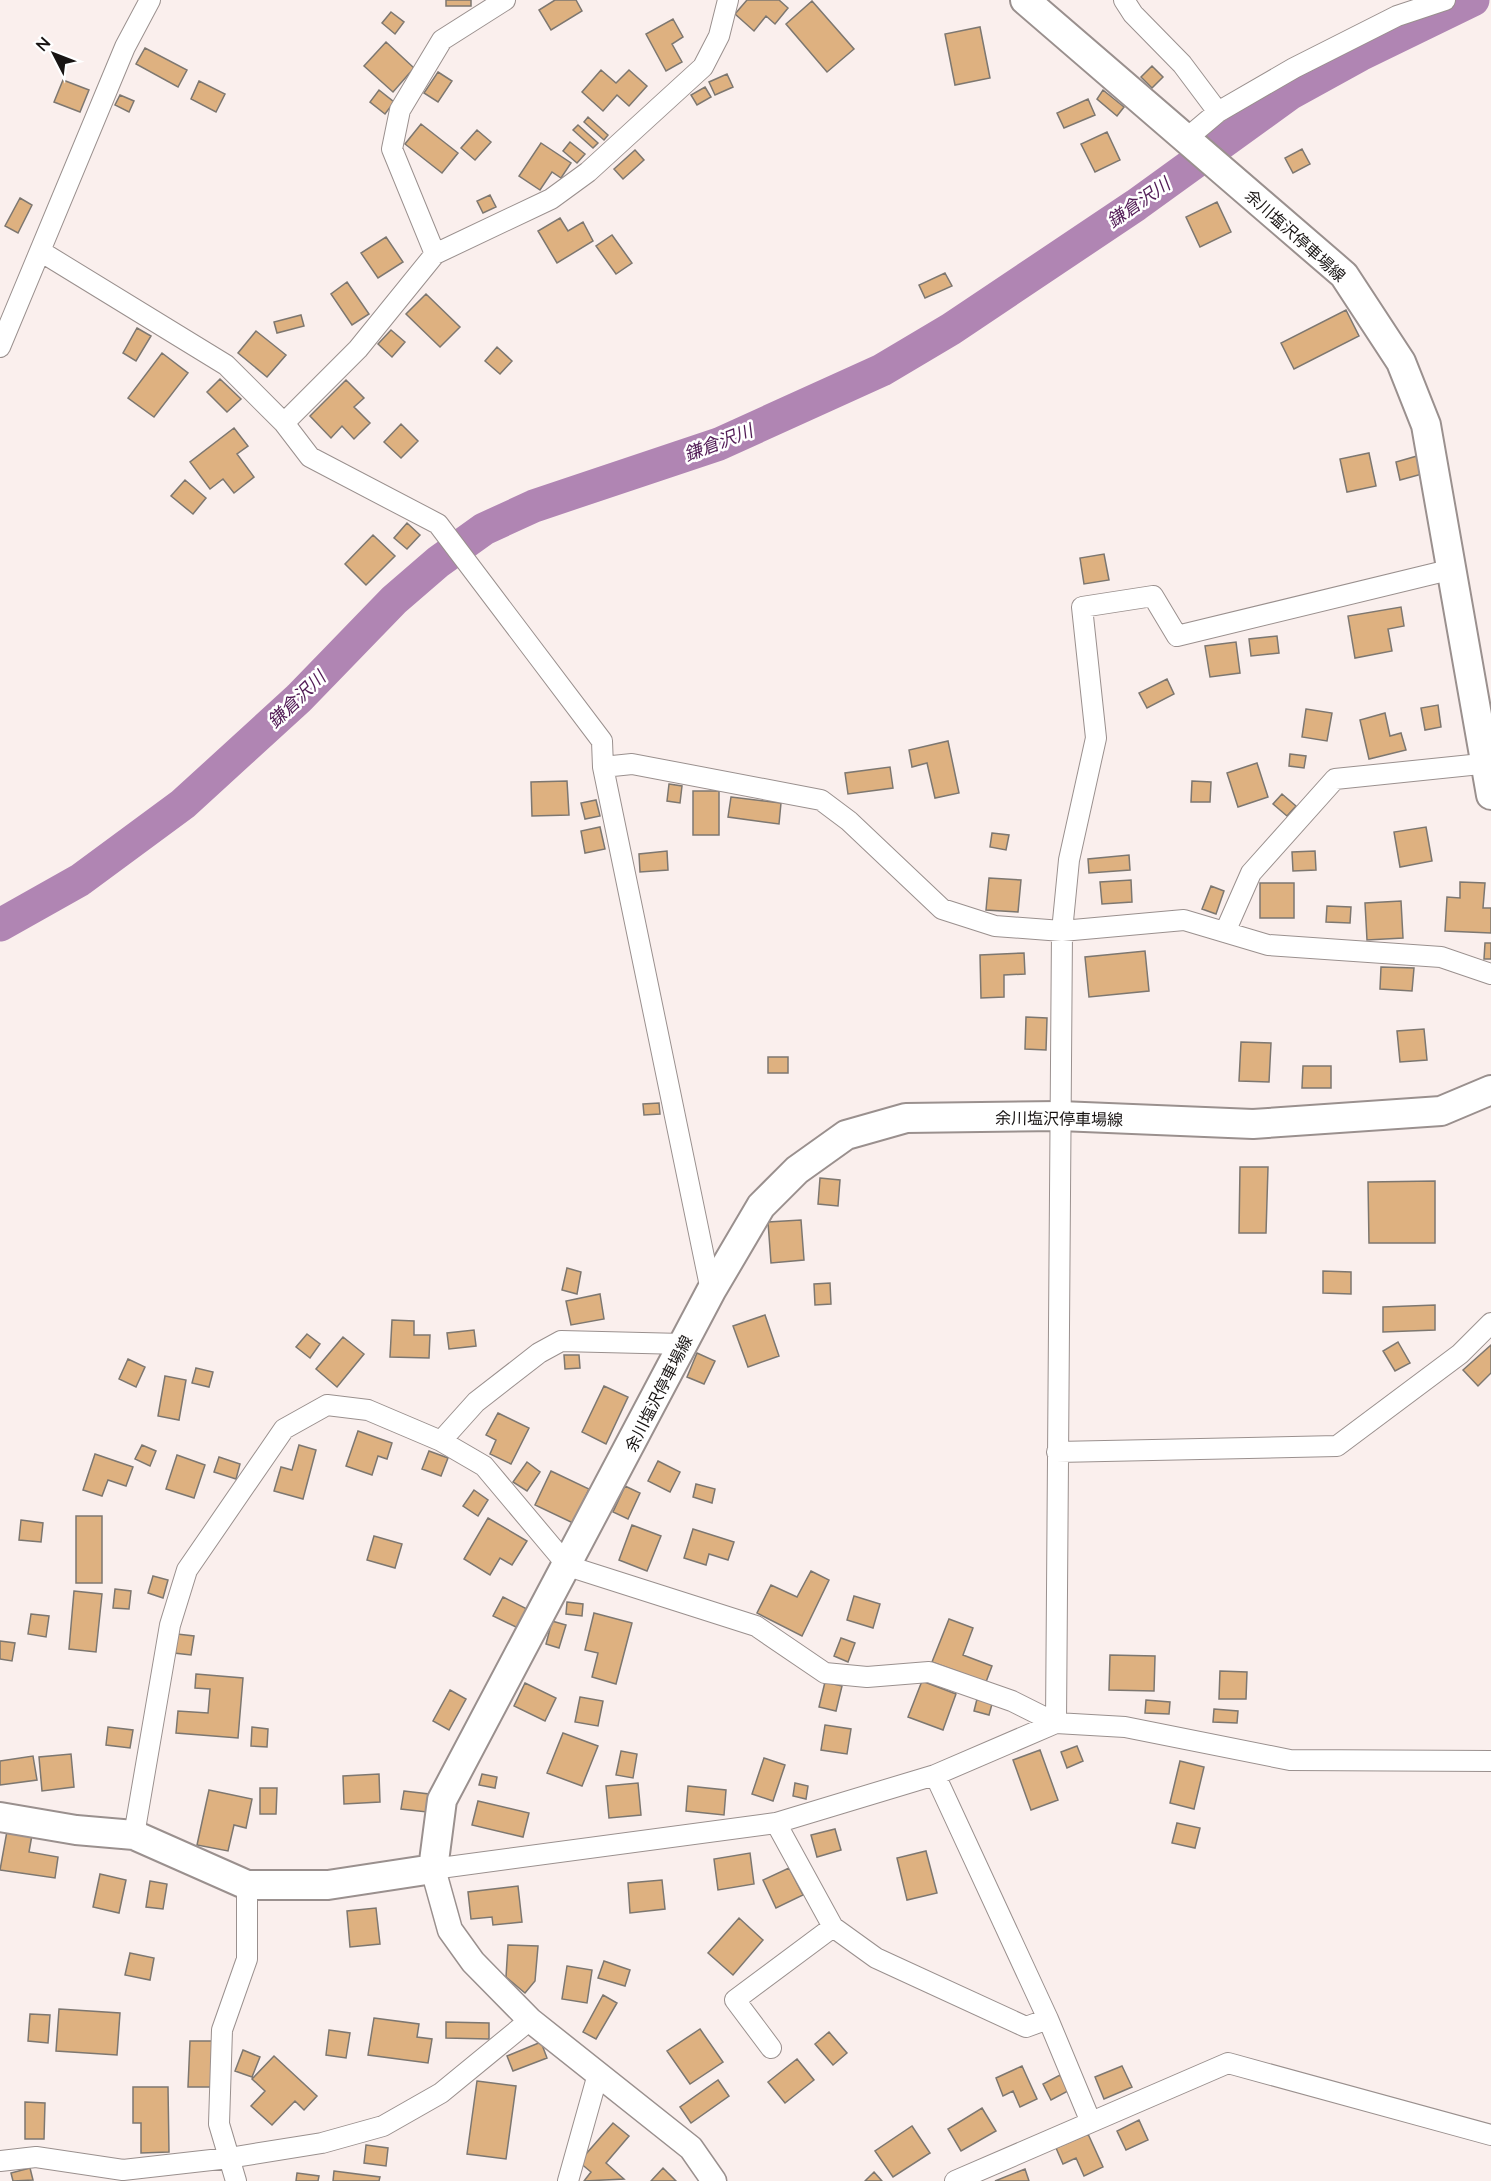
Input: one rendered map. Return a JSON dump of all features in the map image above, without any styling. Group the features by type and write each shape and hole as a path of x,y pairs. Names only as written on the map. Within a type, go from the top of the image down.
{"main road":[{"name":"余川塩沢停車場線","path":"1025,0 1344,275 1401,362 1426,425 1488,764 1491,795"},
{"name":"余川塩沢停車場線","path":"433,1869 442,1800 568,1566 711,1291 761,1206 797,1170 846,1135 906,1118 1060,1116 1253,1124 1441,1111 1491,1091"},
{"path":"0,1816 76,1830 134,1835 247,1885 328,1885 433,1869"}],"street":[{"path":"0,347 125,47 150,0"},
{"path":"435,254 392,149 400,110 442,40 504,0"},
{"path":"284,423 358,349 435,254 551,199 588,172 703,68 719,36 728,0"},
{"path":"1124,0 1133,14 1182,64 1218,112"},
{"path":"1186,139 1218,112 1400,8 1445,0"},
{"path":"40,252 226,365 284,423 310,457 438,524 602,741 603,767 711,1291"},
{"path":"1056,1723 1062,931 1069,860 1096,738 1082,607 1153,596 1177,636 1453,569"},
{"path":"603,767 632,764 821,800 849,821 942,909 994,926 1062,931 1184,920 1268,945 1441,957 1491,974"},
{"path":"1225,932 1251,873 1335,779 1488,764"},
{"path":"1057,1452 1337,1446 1460,1354 1491,1323"},
{"path":"441,1441 476,1402 539,1353 561,1341 683,1344"},
{"path":"134,1835 170,1625 187,1570 284,1429 327,1405 368,1410 441,1441 484,1466 568,1566 756,1626 825,1673 867,1677 929,1672 1012,1701 1056,1723 1125,1727 1290,1760 1491,1761"},
{"path":"714,2181 691,2148 530,2020 473,1962 450,1930 433,1869 776,1823 934,1775 1056,1723"},
{"path":"934,1775 1048,2019 1090,2120"},
{"path":"776,1823 833,1927 876,1958 1026,2027 1048,2019"},
{"path":"236,2181 219,2124 222,2030 247,1959 247,1885"},
{"path":"771,2048 735,2000 833,1927"},
{"path":"0,2161 36,2157 123,2170 229,2158 322,2143 383,2126 441,2093 530,2020"},
{"path":"956,2181 1090,2120 1228,2063 1491,2135"},
{"path":"568,2181 598,2074"}],"building":[{"path":"446,0 471,0 471,6 446,6"},
{"path":"555,0 576,0 582,11 551,30 539,10"},
{"path":"747,0 779,0 788,8 775,24 766,16 754,31 735,14"},
{"path":"812,1 854,49 827,72 786,24"},
{"path":"391,12 404,22 395,34 382,23"},
{"path":"673,19 683,37 672,44 682,62 666,71 646,34"},
{"path":"980,27 990,78 955,85 945,34"},
{"path":"386,42 414,68 393,92 364,66"},
{"path":"145,48 187,70 178,87 136,64"},
{"path":"1152,66 1163,77 1152,88 1141,77"},
{"path":"601,70 616,83 629,70 647,86 629,106 617,95 603,111 582,92"},
{"path":"438,72 452,81 438,102 424,93"},
{"path":"727,74 733,87 715,95 709,82"},
{"path":"63,80 89,90 80,112 54,102"},
{"path":"199,81 225,94 216,112 191,99"},
{"path":"705,87 711,97 697,105 691,95"},
{"path":"379,90 394,102 385,114 370,102"},
{"path":"1103,90 1124,107 1117,116 1097,99"},
{"path":"120,95 134,101 129,112 115,105"},
{"path":"1088,99 1095,115 1064,128 1057,113"},
{"path":"588,117 608,135 604,140 584,122"},
{"path":"421,124 458,153 442,173 405,144"},
{"path":"578,125 598,143 593,148 573,130"},
{"path":"477,130 491,142 475,160 461,148"},
{"path":"1107,132 1120,160 1095,172 1081,144"},
{"path":"570,142 585,154 577,163 563,151"},
{"path":"541,143 571,163 561,178 552,172 540,190 519,176"},
{"path":"1302,149 1310,164 1293,173 1285,158"},
{"path":"635,150 644,160 623,179 614,169"},
{"path":"490,195 496,207 483,213 477,201"},
{"path":"20,198 32,205 18,233 5,226"},
{"path":"1217,202 1231,232 1200,247 1186,217"},
{"path":"560,218 568,231 583,222 593,241 557,263 538,231"},
{"path":"612,235 632,263 616,274 596,246"},
{"path":"386,237 403,262 378,278 361,253"},
{"path":"945,273 952,286 925,298 919,285"},
{"path":"347,282 369,314 352,325 331,294"},
{"path":"426,294 460,327 440,347 406,314"},
{"path":"1346,310 1359,336 1294,369 1281,343"},
{"path":"301,315 304,326 277,333 274,322"},
{"path":"137,328 151,336 136,361 123,353"},
{"path":"391,330 405,342 392,357 378,344"},
{"path":"256,331 286,355 267,377 238,353"},
{"path":"497,347 512,361 500,374 485,361"},
{"path":"162,353 188,373 154,417 128,398"},
{"path":"220,379 241,399 227,412 207,392"},
{"path":"346,380 364,398 354,407 370,423 354,439 342,426 331,438 310,416"},
{"path":"401,424 418,441 401,458 384,442"},
{"path":"234,428 248,446 237,454 254,477 234,493 223,479 210,489 190,462"},
{"path":"1369,453 1376,486 1347,492 1340,459"},
{"path":"1417,456 1422,474 1400,480 1396,462"},
{"path":"185,480 206,498 193,514 171,496"},
{"path":"407,523 420,535 407,549 394,538"},
{"path":"373,535 395,556 366,585 345,564"},
{"path":"1104,554 1109,580 1084,584 1080,558"},
{"path":"1401,607 1404,626 1388,629 1392,651 1355,658 1348,616"},
{"path":"1277,636 1279,653 1251,656 1249,639"},
{"path":"1236,642 1240,673 1210,677 1205,646"},
{"path":"1167,679 1174,694 1147,708 1139,693"},
{"path":"1438,705 1441,727 1425,730 1421,708"},
{"path":"1306,709 1332,713 1327,741 1302,737"},
{"path":"1385,713 1390,736 1401,733 1406,750 1369,759 1360,720"},
{"path":"948,741 959,793 935,798 927,763 912,767 909,750"},
{"path":"1290,754 1306,756 1304,768 1289,766"},
{"path":"1257,763 1268,797 1238,807 1227,773"},
{"path":"890,767 893,788 848,794 845,773"},
{"path":"567,781 569,815 532,816 531,782"},
{"path":"1192,781 1211,782 1210,802 1191,802"},
{"path":"669,784 682,786 680,803 667,801"},
{"path":"693,791 719,791 719,835 693,835"},
{"path":"1282,794 1296,806 1287,816 1273,804"},
{"path":"731,797 781,803 779,824 728,817"},
{"path":"596,800 600,816 585,819 581,803"},
{"path":"600,827 605,849 585,853 581,831"},
{"path":"1426,827 1432,861 1400,867 1394,832"},
{"path":"992,833 1009,835 1006,850 990,847"},
{"path":"667,851 668,870 640,872 639,854"},
{"path":"1315,851 1316,870 1293,871 1292,852"},
{"path":"1129,855 1130,870 1089,873 1088,859"},
{"path":"989,878 1021,880 1018,912 986,910"},
{"path":"1131,880 1132,902 1102,904 1100,882"},
{"path":"1460,882 1485,883 1483,908 1491,908 1491,933 1445,931 1447,897 1460,898"},
{"path":"1260,883 1294,883 1294,918 1260,918"},
{"path":"1211,886 1224,891 1216,914 1202,909"},
{"path":"1401,901 1403,938 1367,940 1365,903"},
{"path":"1327,906 1351,907 1350,923 1326,922"},
{"path":"1485,943 1491,943 1491,959 1484,959"},
{"path":"1145,951 1149,991 1089,997 1085,957"},
{"path":"1024,953 1025,974 1004,975 1004,997 981,998 980,955"},
{"path":"1381,967 1414,968 1412,991 1380,989"},
{"path":"1026,1017 1047,1018 1046,1050 1025,1049"},
{"path":"1424,1029 1427,1060 1400,1062 1397,1031"},
{"path":"1241,1042 1271,1043 1269,1082 1239,1081"},
{"path":"768,1057 788,1057 788,1073 768,1073"},
{"path":"1303,1066 1331,1066 1331,1088 1302,1088"},
{"path":"659,1103 660,1114 644,1115 643,1104"},
{"path":"1240,1167 1268,1167 1266,1233 1239,1233"},
{"path":"820,1178 840,1180 838,1206 818,1204"},
{"path":"1435,1181 1435,1243 1369,1243 1368,1182"},
{"path":"801,1220 804,1260 771,1263 768,1222"},
{"path":"567,1268 581,1272 577,1294 562,1290"},
{"path":"1323,1271 1351,1272 1351,1294 1323,1293"},
{"path":"830,1283 831,1304 815,1305 814,1284"},
{"path":"600,1294 604,1319 571,1325 566,1301"},
{"path":"1435,1305 1435,1330 1383,1332 1383,1307"},
{"path":"765,1315 779,1356 748,1367 733,1326"},
{"path":"392,1320 414,1321 414,1335 430,1335 429,1358 390,1357"},
{"path":"474,1330 476,1346 449,1349 447,1333"},
{"path":"307,1334 320,1344 310,1358 296,1347"},
{"path":"343,1337 364,1354 337,1387 316,1369"},
{"path":"1398,1342 1410,1363 1395,1371 1383,1351"},
{"path":"1491,1345 1491,1373 1478,1386 1463,1370"},
{"path":"697,1353 715,1361 704,1384 687,1377"},
{"path":"564,1355 579,1355 580,1368 565,1369"},
{"path":"128,1359 145,1367 136,1387 119,1379"},
{"path":"196,1368 213,1372 209,1387 192,1383"},
{"path":"165,1376 186,1380 179,1420 158,1416"},
{"path":"604,1386 628,1397 606,1444 582,1432"},
{"path":"498,1413 529,1428 511,1464 490,1454 496,1440 486,1435"},
{"path":"358,1431 392,1443 387,1459 378,1456 372,1475 346,1466"},
{"path":"142,1445 156,1451 150,1466 135,1459"},
{"path":"299,1445 316,1450 303,1499 274,1491 281,1467 292,1470"},
{"path":"429,1451 448,1458 441,1476 422,1469"},
{"path":"95,1454 133,1467 126,1486 108,1480 102,1496 83,1490"},
{"path":"177,1455 205,1465 194,1498 166,1489"},
{"path":"219,1457 240,1464 236,1479 214,1472"},
{"path":"658,1461 680,1472 670,1492 648,1481"},
{"path":"527,1462 540,1472 527,1491 513,1482"},
{"path":"551,1471 589,1489 573,1523 535,1505"},
{"path":"696,1484 715,1489 712,1503 693,1497"},
{"path":"625,1486 640,1493 628,1519 613,1512"},
{"path":"474,1490 488,1500 478,1516 463,1506"},
{"path":"76,1516 102,1516 102,1583 76,1583"},
{"path":"488,1518 527,1541 512,1565 500,1558 490,1575 464,1559"},
{"path":"21,1520 43,1523 41,1542 19,1540"},
{"path":"632,1525 661,1536 647,1571 619,1560"},
{"path":"693,1529 734,1542 728,1560 709,1554 706,1565 684,1558"},
{"path":"374,1536 402,1544 395,1568 367,1560"},
{"path":"811,1571 829,1580 802,1636 757,1613 771,1585 797,1597"},
{"path":"153,1576 168,1580 163,1598 148,1593"},
{"path":"115,1589 131,1591 129,1609 113,1608"},
{"path":"74,1591 102,1594 96,1652 69,1649"},
{"path":"854,1596 880,1604 873,1628 847,1620"},
{"path":"503,1597 527,1609 518,1628 493,1616"},
{"path":"567,1602 583,1604 582,1616 566,1614"},
{"path":"594,1613 632,1623 616,1684 592,1677 598,1653 585,1650"},
{"path":"31,1614 49,1616 46,1637 28,1634"},
{"path":"949,1619 973,1628 963,1655 992,1666 986,1682 932,1662"},
{"path":"552,1621 566,1625 559,1648 546,1644"},
{"path":"177,1634 194,1636 191,1655 174,1653"},
{"path":"841,1638 855,1643 848,1662 834,1656"},
{"path":"0,1641 15,1643 12,1661 0,1659"},
{"path":"1110,1655 1155,1656 1154,1691 1109,1690"},
{"path":"1220,1671 1247,1672 1246,1699 1219,1699"},
{"path":"196,1674 243,1678 238,1738 176,1733 178,1711 208,1713 210,1689 195,1688"},
{"path":"922,1681 956,1694 943,1730 908,1717"},
{"path":"825,1682 842,1686 836,1711 819,1707"},
{"path":"525,1683 556,1698 545,1721 514,1706"},
{"path":"450,1690 466,1699 449,1730 433,1721"},
{"path":"580,1697 603,1701 598,1726 575,1722"},
{"path":"977,1699 992,1704 989,1715 974,1711"},
{"path":"1146,1700 1170,1702 1169,1714 1145,1713"},
{"path":"1214,1709 1238,1711 1237,1723 1213,1722"},
{"path":"825,1725 851,1729 847,1754 821,1750"},
{"path":"108,1727 133,1730 130,1748 106,1745"},
{"path":"252,1727 268,1729 267,1747 251,1746"},
{"path":"563,1733 598,1746 582,1786 547,1773"},
{"path":"1077,1746 1083,1761 1067,1768 1061,1752"},
{"path":"1040,1750 1058,1800 1031,1810 1013,1760"},
{"path":"621,1751 637,1754 633,1778 616,1775"},
{"path":"71,1754 74,1787 42,1791 39,1757"},
{"path":"33,1756 37,1780 0,1785 0,1761"},
{"path":"764,1758 785,1765 773,1801 752,1794"},
{"path":"1180,1761 1204,1767 1194,1809 1170,1803"},
{"path":"379,1774 380,1802 344,1804 343,1776"},
{"path":"482,1774 497,1777 495,1788 479,1785"},
{"path":"638,1783 641,1815 609,1818 606,1786"},
{"path":"795,1783 808,1786 806,1799 793,1796"},
{"path":"688,1786 726,1790 724,1815 686,1811"},
{"path":"260,1788 277,1788 276,1814 260,1814"},
{"path":"209,1790 252,1799 246,1828 234,1825 228,1851 197,1845"},
{"path":"404,1791 429,1794 427,1812 401,1809"},
{"path":"478,1801 529,1813 523,1837 472,1825"},
{"path":"1177,1823 1200,1828 1195,1848 1172,1843"},
{"path":"835,1829 841,1850 817,1857 811,1835"},
{"path":"7,1831 32,1835 29,1852 58,1857 55,1878 0,1870"},
{"path":"926,1851 937,1893 907,1900 897,1858"},
{"path":"750,1853 754,1884 718,1890 714,1859"},
{"path":"789,1868 803,1895 776,1908 763,1880"},
{"path":"100,1874 126,1880 119,1913 93,1907"},
{"path":"662,1880 665,1909 630,1913 628,1883"},
{"path":"150,1881 167,1884 163,1909 146,1907"},
{"path":"518,1886 522,1922 493,1925 492,1917 471,1919 468,1892"},
{"path":"376,1908 380,1944 350,1947 347,1911"},
{"path":"739,1918 763,1940 733,1975 708,1953"},
{"path":"508,1945 538,1946 535,1981 525,1993 506,1977"},
{"path":"130,1953 154,1958 150,1980 125,1975"},
{"path":"604,1961 630,1970 625,1986 598,1978"},
{"path":"567,1966 592,1970 587,2003 562,1999"},
{"path":"603,1995 617,2003 596,2039 583,2032"},
{"path":"59,2009 120,2013 117,2055 56,2051"},
{"path":"30,2014 50,2015 48,2043 28,2041"},
{"path":"374,2018 419,2024 417,2037 432,2039 428,2063 368,2055"},
{"path":"446,2022 489,2023 489,2039 446,2038"},
{"path":"700,2029 723,2062 690,2084 667,2051"},
{"path":"329,2030 350,2033 346,2058 326,2055"},
{"path":"829,2032 847,2053 833,2065 815,2044"},
{"path":"190,2041 212,2041 211,2087 188,2087"},
{"path":"541,2042 547,2058 513,2071 507,2056"},
{"path":"243,2050 260,2057 252,2077 235,2071"},
{"path":"274,2056 317,2096 304,2110 295,2101 272,2125 251,2106 265,2091 252,2079"},
{"path":"797,2059 814,2080 785,2103 768,2082"},
{"path":"1022,2066 1037,2099 1020,2107 1013,2091 1003,2096 996,2078"},
{"path":"1122,2066 1132,2087 1104,2099 1095,2077"},
{"path":"1060,2075 1068,2091 1051,2100 1043,2084"},
{"path":"718,2080 729,2096 691,2123 680,2107"},
{"path":"477,2081 516,2086 506,2159 467,2154"},
{"path":"133,2087 168,2087 169,2152 141,2153 141,2123 133,2123"},
{"path":"25,2102 45,2103 44,2139 25,2139"},
{"path":"982,2108 996,2131 961,2151 948,2129"},
{"path":"1139,2120 1148,2140 1126,2150 1117,2131"},
{"path":"613,2123 629,2136 606,2163 624,2179 584,2181 591,2172 579,2162"},
{"path":"912,2126 930,2153 893,2177 875,2151"},
{"path":"1088,2134 1103,2167 1084,2176 1076,2158 1063,2164 1056,2148"},
{"path":"366,2145 388,2148 386,2166 364,2163"},
{"path":"30,2168 33,2180 13,2181 11,2173"},
{"path":"663,2168 676,2181 651,2181"},
{"path":"1025,2169 1029,2181 995,2181"},
{"path":"334,2171 380,2177 379,2181 333,2181"},
{"path":"874,2172 882,2181 865,2181"},
{"path":"297,2173 319,2176 318,2181 296,2181"}],"waterway":[{"name":"鎌倉沢川","path":"0,925 80,880 183,804 299,698 394,600 438,562 484,529 534,506 719,444 882,370 951,329 1136,205 1291,93 1360,55 1473,0"}]}
